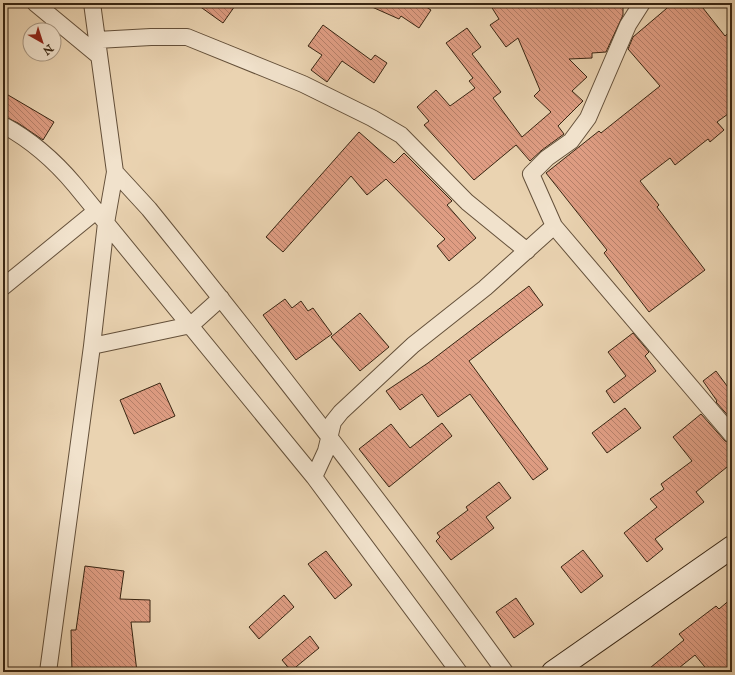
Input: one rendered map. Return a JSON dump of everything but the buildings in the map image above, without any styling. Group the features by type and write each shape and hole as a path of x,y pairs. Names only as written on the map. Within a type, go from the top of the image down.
{"street":[{"path":"35,3 98,48 151,37 187,37 303,84 372,118 401,135 467,202 527,251"},
{"path":"48,672 92,346 101,217 115,172 92,3"},
{"path":"642,3 628,25 588,118 571,141 548,158 531,174 554,226 732,435"},
{"path":"3,125 21,135 57,163 314,477 459,672"},
{"path":"115,172 149,209 329,435 427,563 505,672"},
{"path":"3,286 101,217"},
{"path":"314,477 326,451 333,422 340,412 413,345 485,288 554,226"},
{"path":"92,346 191,325 221,298"},
{"path":"553,672 732,547"}]}
